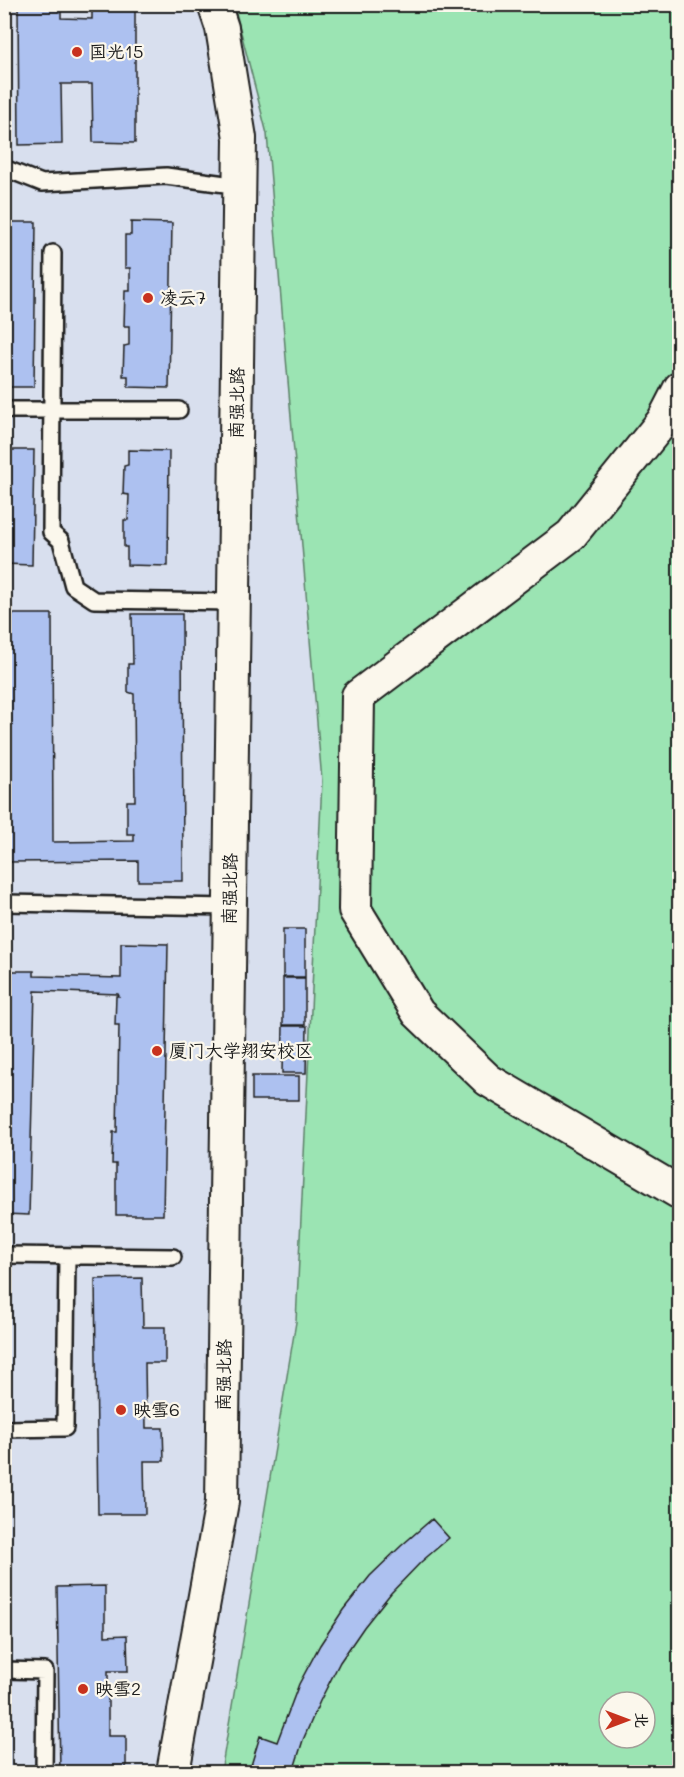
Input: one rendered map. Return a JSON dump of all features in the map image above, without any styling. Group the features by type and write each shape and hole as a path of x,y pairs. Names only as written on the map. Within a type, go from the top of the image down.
{"street":[{"name":"南强北路","path":"173,1773 222,1502 240,138 222,28 214,4"},
{"path":"680,388 663,421 571,536 357,696 355,910 418,1013 488,1080 680,1193"}],"lane":[{"path":"4,168 42,183 166,176 240,186"},
{"path":"53,253 51,532 61,541 73,586 94,600 234,602"},
{"path":"4,410 179,410"},
{"path":"4,903 230,907"},
{"path":"4,1255 173,1257"},
{"path":"4,1429 65,1428 67,1256"},
{"path":"4,1670 45,1671 44,1773"}],"shaded area":[{"name":"厦门大学翔安校区","path":"5,5 335,5 322,781 296,1321 679,1535 679,1772 5,1772"}],"green space":[{"path":"234,5 679,5 679,1772 221,1772 296,1322 322,781 267,134"}],"building":[{"name":"国光15","path":"18,4 61,4 61,18 92,19 92,4 135,4 135,143 93,142 92,84 61,84 62,144 19,145"},
{"path":"4,222 36,222 34,387 4,387"},
{"name":"凌云7","path":"131,222 172,223 169,388 128,387 128,376 123,376 124,346 129,345 129,326 124,326 125,291 130,291 130,268 125,268 125,235 131,235"},
{"path":"4,450 34,450 32,565 4,564"},
{"path":"128,450 169,451 168,566 127,565 124,520 128,520 129,495 123,494 124,466 128,465"},
{"path":"4,614 52,614 53,842 134,841 134,834 127,834 127,801 135,801 134,694 128,692 128,664 133,664 132,614 182,614 183,881 138,881 138,861 4,862"},
{"path":"283,929 305,929 305,977 283,977"},
{"path":"121,943 168,944 163,1215 116,1215 116,1164 112,1164 113,1132 117,1132 119,1025 115,1025 118,994 35,991 29,1215 4,1214 4,971 34,971 34,976 121,978"},
{"path":"283,978 305,978 305,1025 283,1025"},
{"path":"283,1026 307,1026 306,1073 282,1073"},
{"path":"252,1076 299,1076 299,1100 252,1100"},
{"name":"映雪6","path":"142,1278 143,1327 165,1327 165,1363 145,1363 146,1428 163,1428 164,1461 144,1461 145,1514 98,1514 95,1279"},
{"path":"432,1519 449,1538 421,1562 391,1593 340,1662 303,1740 293,1772 249,1772 260,1736 277,1742 299,1684 320,1645 343,1610 370,1576"},
{"name":"映雪2","path":"105,1586 105,1636 127,1635 128,1671 108,1671 108,1736 126,1736 126,1769 107,1769 107,1772 60,1772 57,1587"}],"place":[{"name":"国光15","path":"77,52"},
{"name":"凌云7","path":"148,298"},
{"name":"厦门大学翔安校区","path":"157,1051"},
{"name":"映雪6","path":"121,1410"},
{"name":"映雪2","path":"83,1689"}]}
